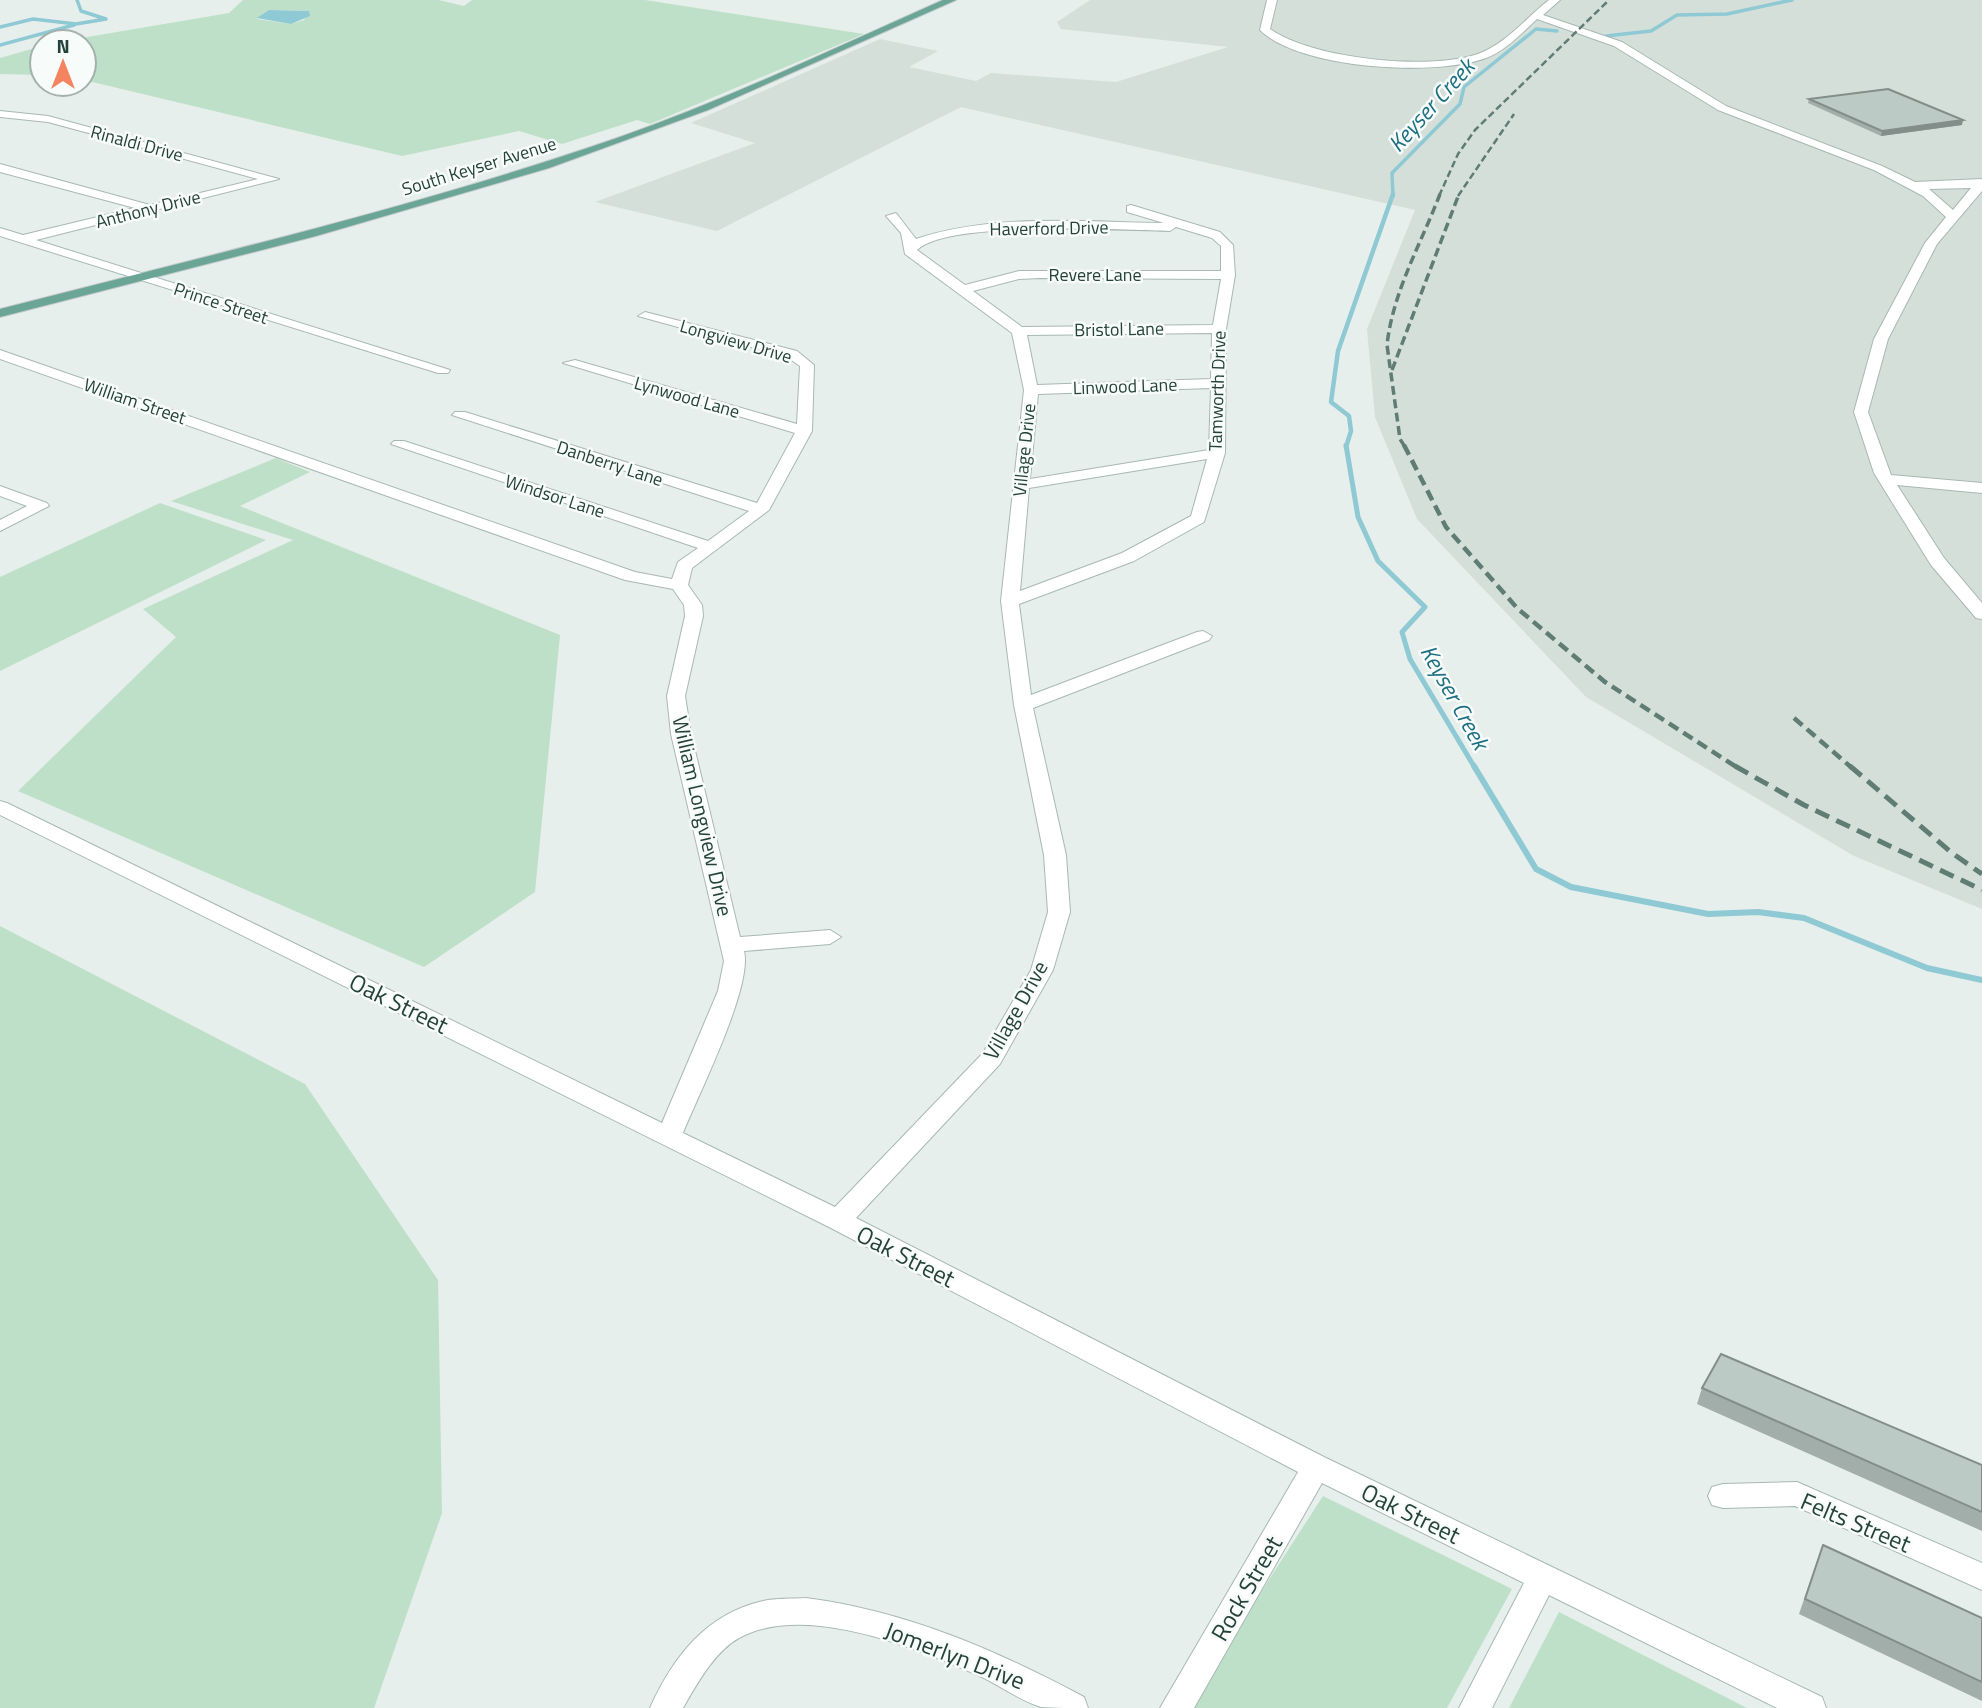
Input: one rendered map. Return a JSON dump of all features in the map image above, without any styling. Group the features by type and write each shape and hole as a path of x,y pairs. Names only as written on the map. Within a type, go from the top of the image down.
{"main road":[{"name":"South Keyser Avenue","path":"0,313 382,213 608,144 679,118 951,0"}],"street":[{"path":"1272,0 1265,30 1280,43 1394,64 1446,64 1483,56 1555,0"},
{"path":"1534,15 1559,26 1618,44 1721,108 1878,168 1927,193 1953,217"},
{"path":"1522,25 1559,26"},
{"name":"Rinaldi Drive","path":"0,114 48,119 273,179"},
{"path":"0,168 151,209"},
{"name":"Anthony Drive","path":"22,239 273,179"},
{"path":"1913,186 1982,183"},
{"path":"1982,183 1931,243 1881,339 1861,412 1886,479 1937,561 1982,614"},
{"name":"Tamworth Drive","path":"1010,600 1128,557 1198,519 1217,453 1219,329 1228,275 1227,245 1216,235 1131,209"},
{"path":"892,216 907,232 912,245 910,251 1019,331"},
{"name":"Haverford Drive","path":"912,245 932,236 983,229 1189,227"},
{"name":"Prince Street","path":"0,232 443,370"},
{"name":"Revere Lane","path":"964,289 1019,275 1228,275"},
{"name":"Longview Drive","path":"645,316 792,354 807,365 804,431 761,510 684,566 679,585"},
{"name":"Bristol Lane","path":"1019,331 1219,329"},
{"name":"Village Drive","path":"838,1220 992,1058 1042,970 1059,912 1055,855 1023,705 1010,600 1031,390 1019,331"},
{"name":"William Street","path":"0,354 631,576 679,585"},
{"name":"Lynwood Lane","path":"570,363 804,431"},
{"name":"Linwood Lane","path":"1031,390 1220,383"},
{"name":"Danberry Lane","path":"460,415 761,510"},
{"name":"Windsor Lane","path":"399,444 711,547"},
{"path":"1020,485 1217,453"},
{"path":"1886,479 1982,488"},
{"path":"0,491 41,506 0,526"},
{"name":"William Longview Drive","path":"670,1136 729,991 735,961 681,734 676,696 694,616 692,606 679,585"},
{"path":"1023,705 1203,636"},
{"name":"Oak Street","path":"0,807 670,1136 1317,1467 1810,1708"},
{"path":"732,945 830,937"},
{"name":"Rock Street","path":"1176,1708 1317,1467"},
{"name":"Felts Street","path":"1723,1496 1797,1494 1982,1577"},
{"path":"1475,1708 1543,1576"},
{"name":"Jomerlyn Drive","path":"666,1708 701,1656 726,1629 752,1616 780,1611 825,1613 904,1631 970,1656 1072,1708"}],"shaded area":[{"path":"1090,0 1982,0 1982,909 1854,856 1586,697 1417,519 1375,417 1367,329 1415,210 961,107 717,231 595,202 755,143 691,123 880,39 938,51 909,67 976,81 991,73 1116,82 1228,47 1061,29 1057,22"}],"green space":[{"path":"243,0 439,0 464,6 472,0 645,0 864,34 650,124 637,120 562,144 519,131 402,156 98,83 98,35 229,13","holes":["269,10 309,11 304,20 291,24 257,19"]},
{"path":"28,50 28,75 0,74 0,58"},
{"path":"276,458 310,472 240,506 560,635 535,892 424,967 18,791 176,637 143,609 293,540 171,501"},
{"path":"160,503 266,540 0,671 0,577"},
{"path":"0,926 305,1084 438,1280 442,1513 374,1708 0,1708"},
{"path":"1323,1496 1512,1589 1447,1708 1186,1708"},
{"path":"1559,1612 1747,1708 1509,1708"}],"water":[{"path":"269,10 309,11 310,16 291,24 257,18"}],"building":[{"path":"1888,89 1963,120 1882,131 1809,99"},
{"path":"1721,1354 1982,1465 1982,1512 1702,1388"},
{"path":"1823,1545 1982,1618 1982,1682 1805,1599"}],"waterway":[{"path":"0,27 33,19 76,24 106,19 81,11 77,0"},
{"name":"Keyser Creek","path":"1606,36 1651,31 1677,15 1727,14 1792,0"},
{"path":"0,45 74,25"},
{"name":"Keyser Creek","path":"1393,194 1392,173 1460,104 1464,87 1536,29 1557,31"},
{"name":"Keyser Creek","path":"1346,446 1351,431 1349,416 1331,402 1338,351 1393,194"},
{"name":"Keyser Creek","path":"1346,446 1358,517 1378,561 1425,607 1402,632 1410,659 1475,768"},
{"name":"Keyser Creek","path":"1474,766 1536,869 1571,887 1708,914 1758,912 1804,918 1927,968 1982,980"}],"railway":[{"path":"1439,196 1458,154 1475,130 1609,0"},
{"path":"1459,195 1514,114"},
{"path":"1405,447 1400,439 1387,345 1401,287 1440,194"},
{"path":"1392,370 1459,195"},
{"path":"1404,445 1446,527 1517,608 1605,682 1738,768"},
{"path":"1794,718 1852,768"},
{"path":"1735,766 1804,805 1982,890"},
{"path":"1850,766 1952,853 1982,874"}]}
